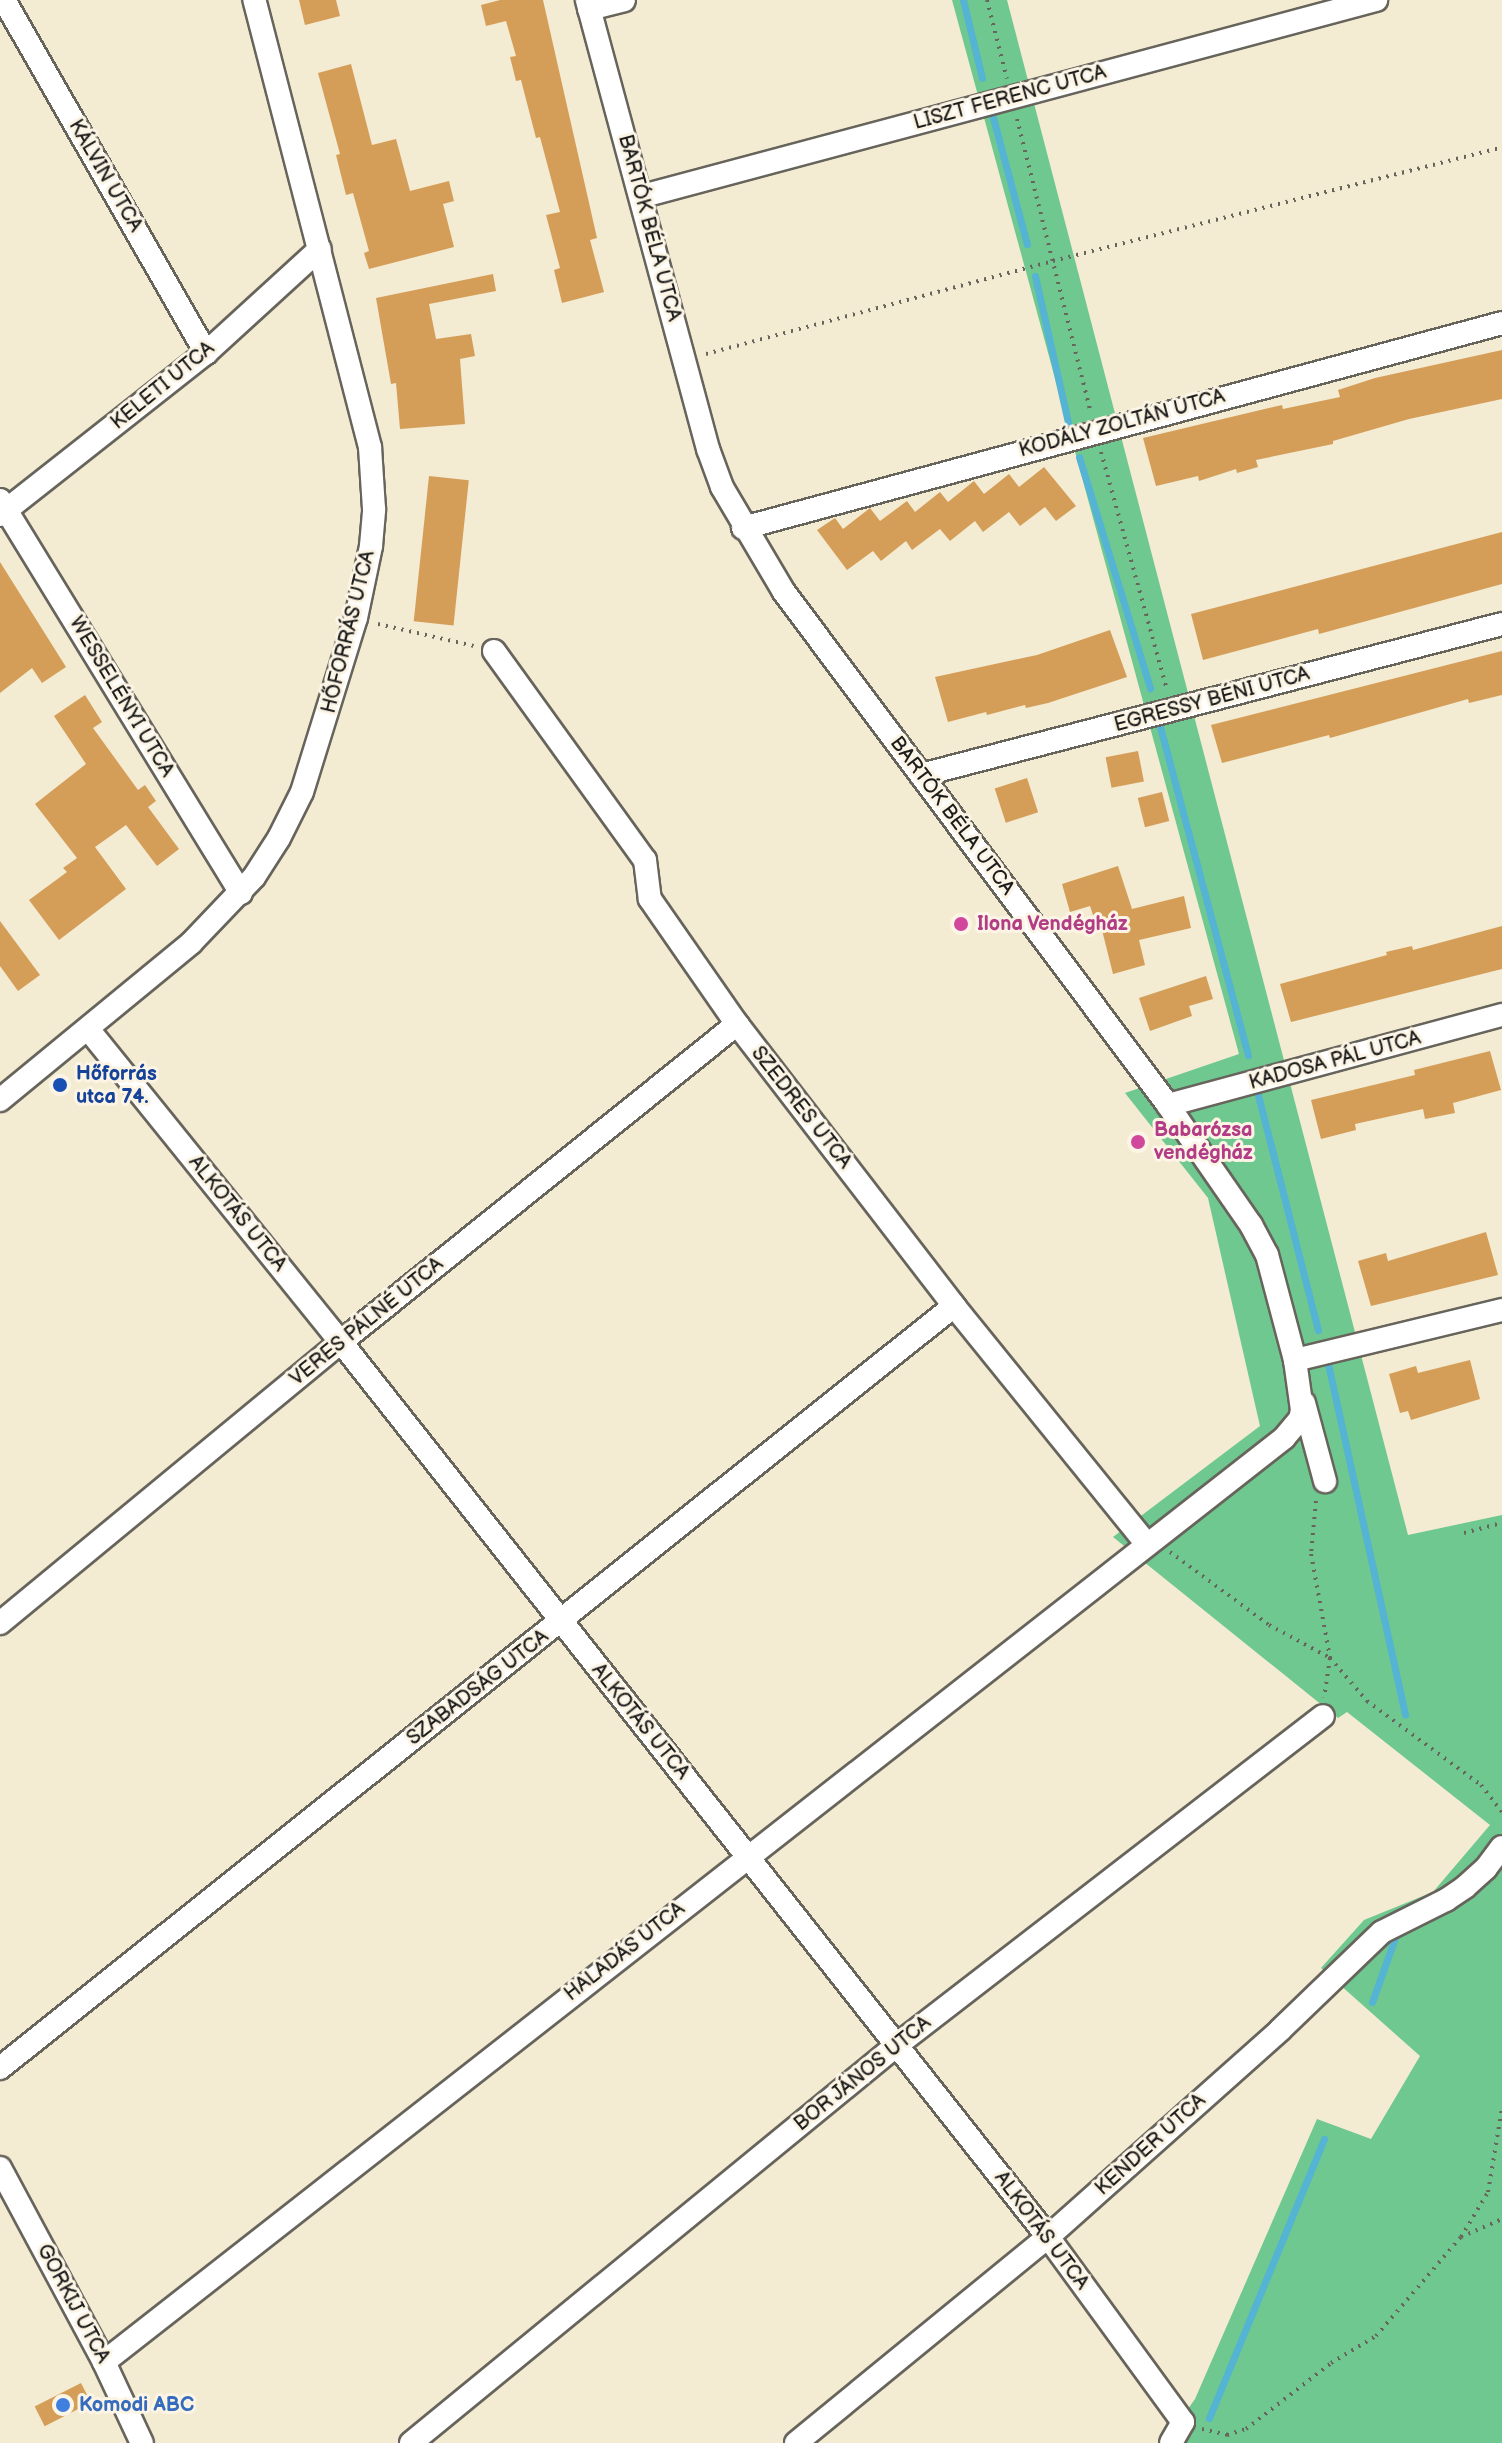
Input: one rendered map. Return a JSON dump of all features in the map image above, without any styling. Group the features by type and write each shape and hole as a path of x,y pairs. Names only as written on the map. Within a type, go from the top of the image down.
{"street":[{"name":"KÁLVIN UTCA","path":"4,0 206,353"},
{"name":"HŐFORRÁS UTCA","path":"0,1100 191,943 241,893 279,838 302,792 356,618 371,546 374,478 363,414 254,0"},
{"path":"588,4 624,0"},
{"name":"LISZT FERENC UTCA","path":"643,196 1376,0"},
{"name":"BARTÓK BÉLA UTCA","path":"588,4 643,196 714,469 743,528 784,592 1168,1105 1260,1241 1295,1360 1322,1473"},
{"name":"KELETI UTCA","path":"2,508 206,353 320,249"},
{"name":"KODÁLY ZOLTÁN UTCA","path":"743,528 1095,430 1502,323"},
{"name":"WESSELÉNYI UTCA","path":"2,508 241,893"},
{"name":"EGRESSY BÉNI UTCA","path":"921,775 1502,624"},
{"name":"SZEDRES UTCA","path":"494,651 645,860 650,899 737,1024 954,1306 1149,1541"},
{"name":"KADOSA PÁL UTCA","path":"1168,1105 1502,1015"},
{"name":"VERES PÁLNÉ UTCA","path":"0,1623 341,1342 737,1024"},
{"name":"ALKOTÁS UTCA","path":"88,1029 341,1342 1048,2237 1183,2422"},
{"name":"SZABADSÁG UTCA","path":"0,2068 561,1623 954,1306"},
{"path":"1295,1360 1502,1310"},
{"path":"1149,1541 1284,1438 1300,1419 1303,1397"},
{"name":"HALADÁS UTCA","path":"104,2362 1149,1541"},
{"name":"BOR JÁNOS UTCA","path":"411,2443 897,2045 1323,1716"},
{"name":"KENDER UTCA","path":"796,2443 1048,2237 1280,2030 1382,1932 1465,1887 1486,1868 1502,1847"},
{"name":"GORKIJ UTCA","path":"0,2168 104,2362 142,2443"},
{"path":"1171,2443 1183,2422"}],"path":[{"path":"987,0 1095,430 1173,711"},
{"path":"684,360 1053,261 1502,147"},
{"path":"356,618 494,651"},
{"path":"1322,1473 1311,1554 1330,1658 1323,1716"},
{"path":"1464,1533 1502,1523"},
{"path":"1149,1541 1257,1617 1330,1658 1367,1701 1481,1785 1502,1812"},
{"path":"1183,2422 1227,2435 1246,2429 1331,2363 1376,2336 1461,2237 1488,2192 1502,2108"},
{"path":"1461,2237 1502,2219"}],"green space":[{"path":"952,0 1007,0 1408,1535 1502,1515 1502,2443 1164,2443 1195,2399 1317,2119 1371,2139 1420,2056 1321,1968 1364,1920 1433,1892 1490,1825 1347,1712 1338,1718 1113,1537 1260,1426 1208,1198 1125,1093 1239,1054"}],"building":[{"path":"299,0 336,0 340,16 305,25"},
{"path":"500,0 543,0 597,238 590,240 604,292 562,303 554,270 560,268 546,215 560,212 540,137 536,138 521,80 516,81 510,57 516,56 506,21 486,26 481,5"},
{"path":"351,64 372,145 396,139 410,191 449,181 454,201 443,204 454,247 369,269 364,253 369,251 353,193 346,195 336,155 340,154 318,73"},
{"path":"493,274 496,291 429,304 436,339 471,334 475,356 460,359 465,424 400,429 396,383 391,384 376,298"},
{"path":"1502,350 1502,399 1409,419 1333,441 1333,444 1256,460 1258,467 1237,473 1236,469 1199,481 1198,476 1156,486 1143,438 1282,405 1283,409 1340,397 1338,390 1375,378"},
{"path":"1044,467 1076,506 1056,521 1045,507 1020,526 1009,512 983,532 975,521 950,541 940,529 912,550 906,541 881,561 873,551 847,570 817,530 835,518 843,529 870,508 880,521 907,501 915,512 940,492 948,502 974,481 984,494 1009,474 1019,487"},
{"path":"429,476 469,480 454,625 414,621"},
{"path":"1502,532 1502,584 1319,634 1318,629 1203,660 1191,614"},
{"path":"0,562 66,667 42,683 32,668 0,693"},
{"path":"1110,630 1127,677 1048,703 1026,708 1025,705 987,715 986,712 948,722 935,677 1037,655"},
{"path":"1502,651 1502,695 1469,703 1468,699 1330,738 1329,735 1222,763 1211,725"},
{"path":"85,695 102,722 93,728 138,790 145,785 156,801 148,807 179,849 157,866 126,825 95,847 126,889 59,940 29,900 67,872 63,868 77,858 35,804 86,764 54,716"},
{"path":"1138,751 1144,781 1112,788 1106,757"},
{"path":"1027,778 1038,812 1006,823 995,789"},
{"path":"1162,792 1169,821 1145,827 1138,798"},
{"path":"1118,866 1132,909 1184,896 1191,928 1139,940 1145,965 1113,974 1098,914 1093,915 1090,906 1070,912 1062,884"},
{"path":"0,921 40,975 18,991 0,966"},
{"path":"1502,926 1502,969 1291,1022 1280,984 1387,955 1386,952 1412,946 1413,950"},
{"path":"1206,976 1213,999 1189,1006 1192,1016 1150,1031 1139,998"},
{"path":"1490,1051 1501,1090 1453,1103 1455,1113 1425,1119 1423,1109 1355,1124 1356,1130 1321,1139 1311,1100 1415,1075 1414,1070"},
{"path":"1486,1232 1498,1275 1371,1306 1358,1261 1386,1253 1388,1261"},
{"path":"1470,1360 1480,1399 1411,1420 1408,1411 1400,1413 1389,1374 1416,1366 1418,1373"},
{"name":"Komodi ABC","path":"81,2383 91,2403 45,2426 35,2407"}],"waterway":[{"path":"963,0 982,78"},
{"path":"991,110 1027,244"},
{"path":"1035,276 1068,423"},
{"path":"1079,457 1150,688"},
{"path":"1159,723 1248,1055"},
{"path":"1256,1087 1318,1330"},
{"path":"1328,1364 1405,1715"},
{"path":"1372,2002 1397,1932"},
{"path":"1209,2418 1324,2139"}],"place":[{"name":"Ilona Vendégház","path":"961,924"},
{"name":"Hőforrás utca 74.","path":"60,1085"},
{"name":"Babarózsa vendégház","path":"1138,1142"},
{"name":"Komodi ABC","path":"63,2405"}]}
